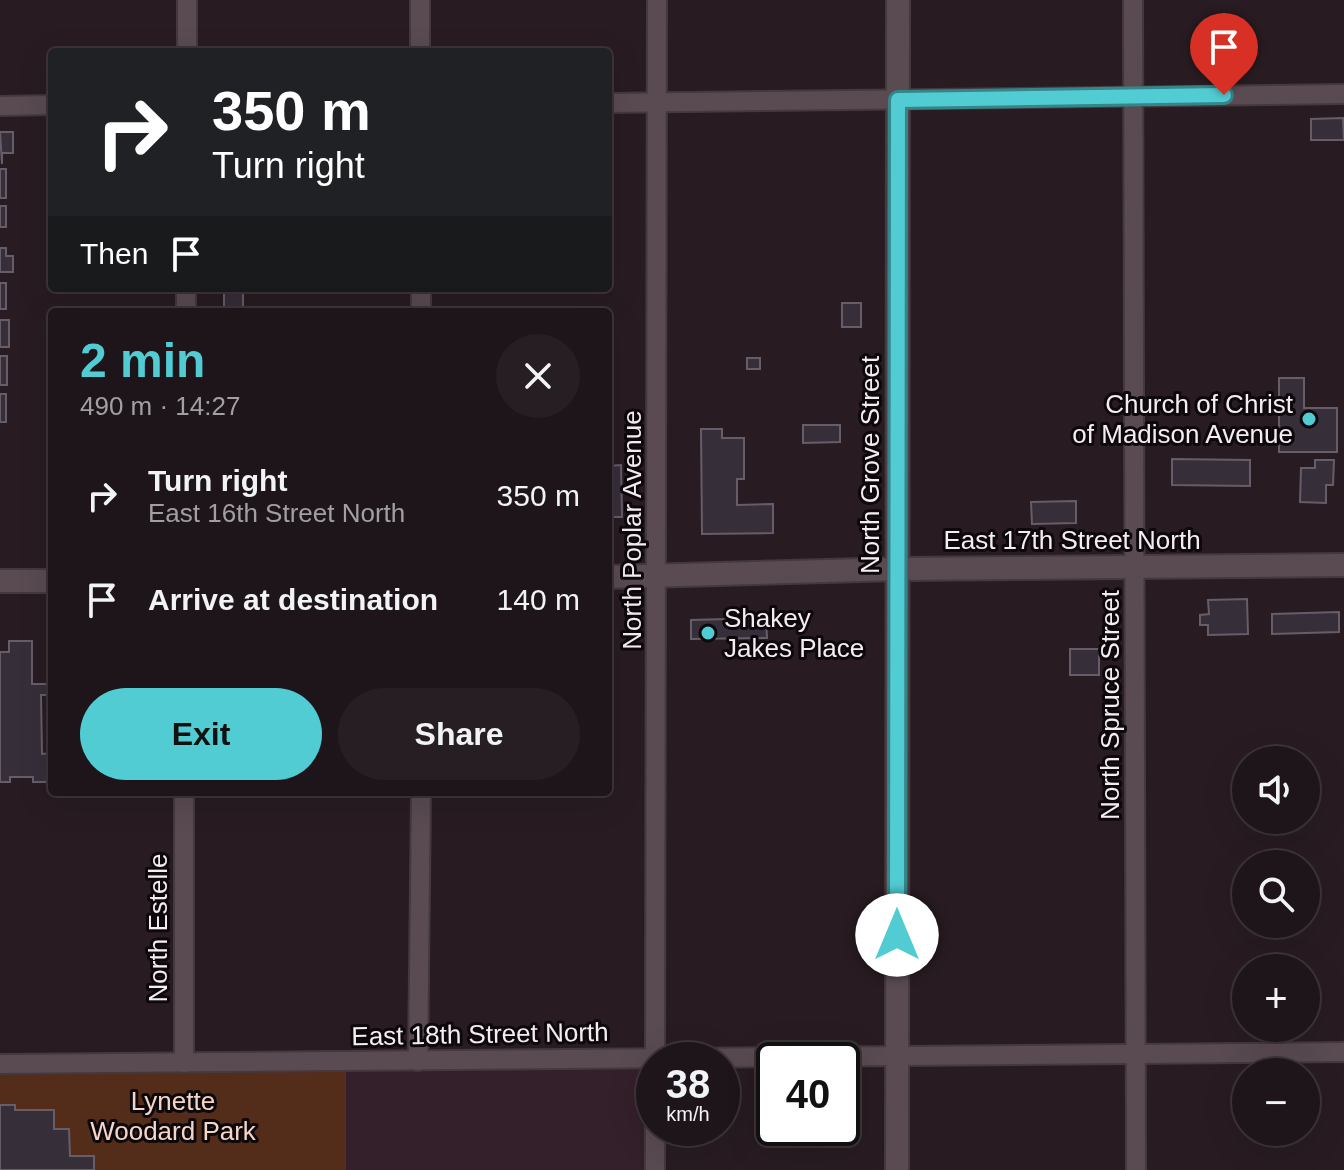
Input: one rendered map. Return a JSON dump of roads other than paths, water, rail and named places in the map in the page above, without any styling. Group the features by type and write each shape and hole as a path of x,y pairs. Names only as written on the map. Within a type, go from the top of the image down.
{"street":[{"path":"187,0 187,48"},
{"path":"420,0 420,48"},
{"name":"North Poplar Avenue","path":"655,1042 657,0"},
{"name":"North Grove Street","path":"897,1170 898,0"},
{"name":"North Spruce Street","path":"1133,0 1136,1170"},
{"path":"612,103 1344,94"},
{"path":"0,106 48,105"},
{"name":"East 17th Street North","path":"612,577 898,569 1344,565"},
{"path":"0,581 48,581"},
{"name":"North Estelle","path":"184,796 184,1063"},
{"path":"418,1061 421,796"},
{"name":"East 18th Street North","path":"740,1058 1344,1052"},
{"name":"East 18th Street North","path":"0,1064 636,1059"},
{"path":"655,1146 655,1170"}],"place":[{"name":"Church of Christ of Madison Avenue","path":"1309,419"},
{"name":"Shakey Jakes Place","path":"708,633"}],"park label":[{"name":"Lynette Woodard Park","path":"173,1116"}]}
